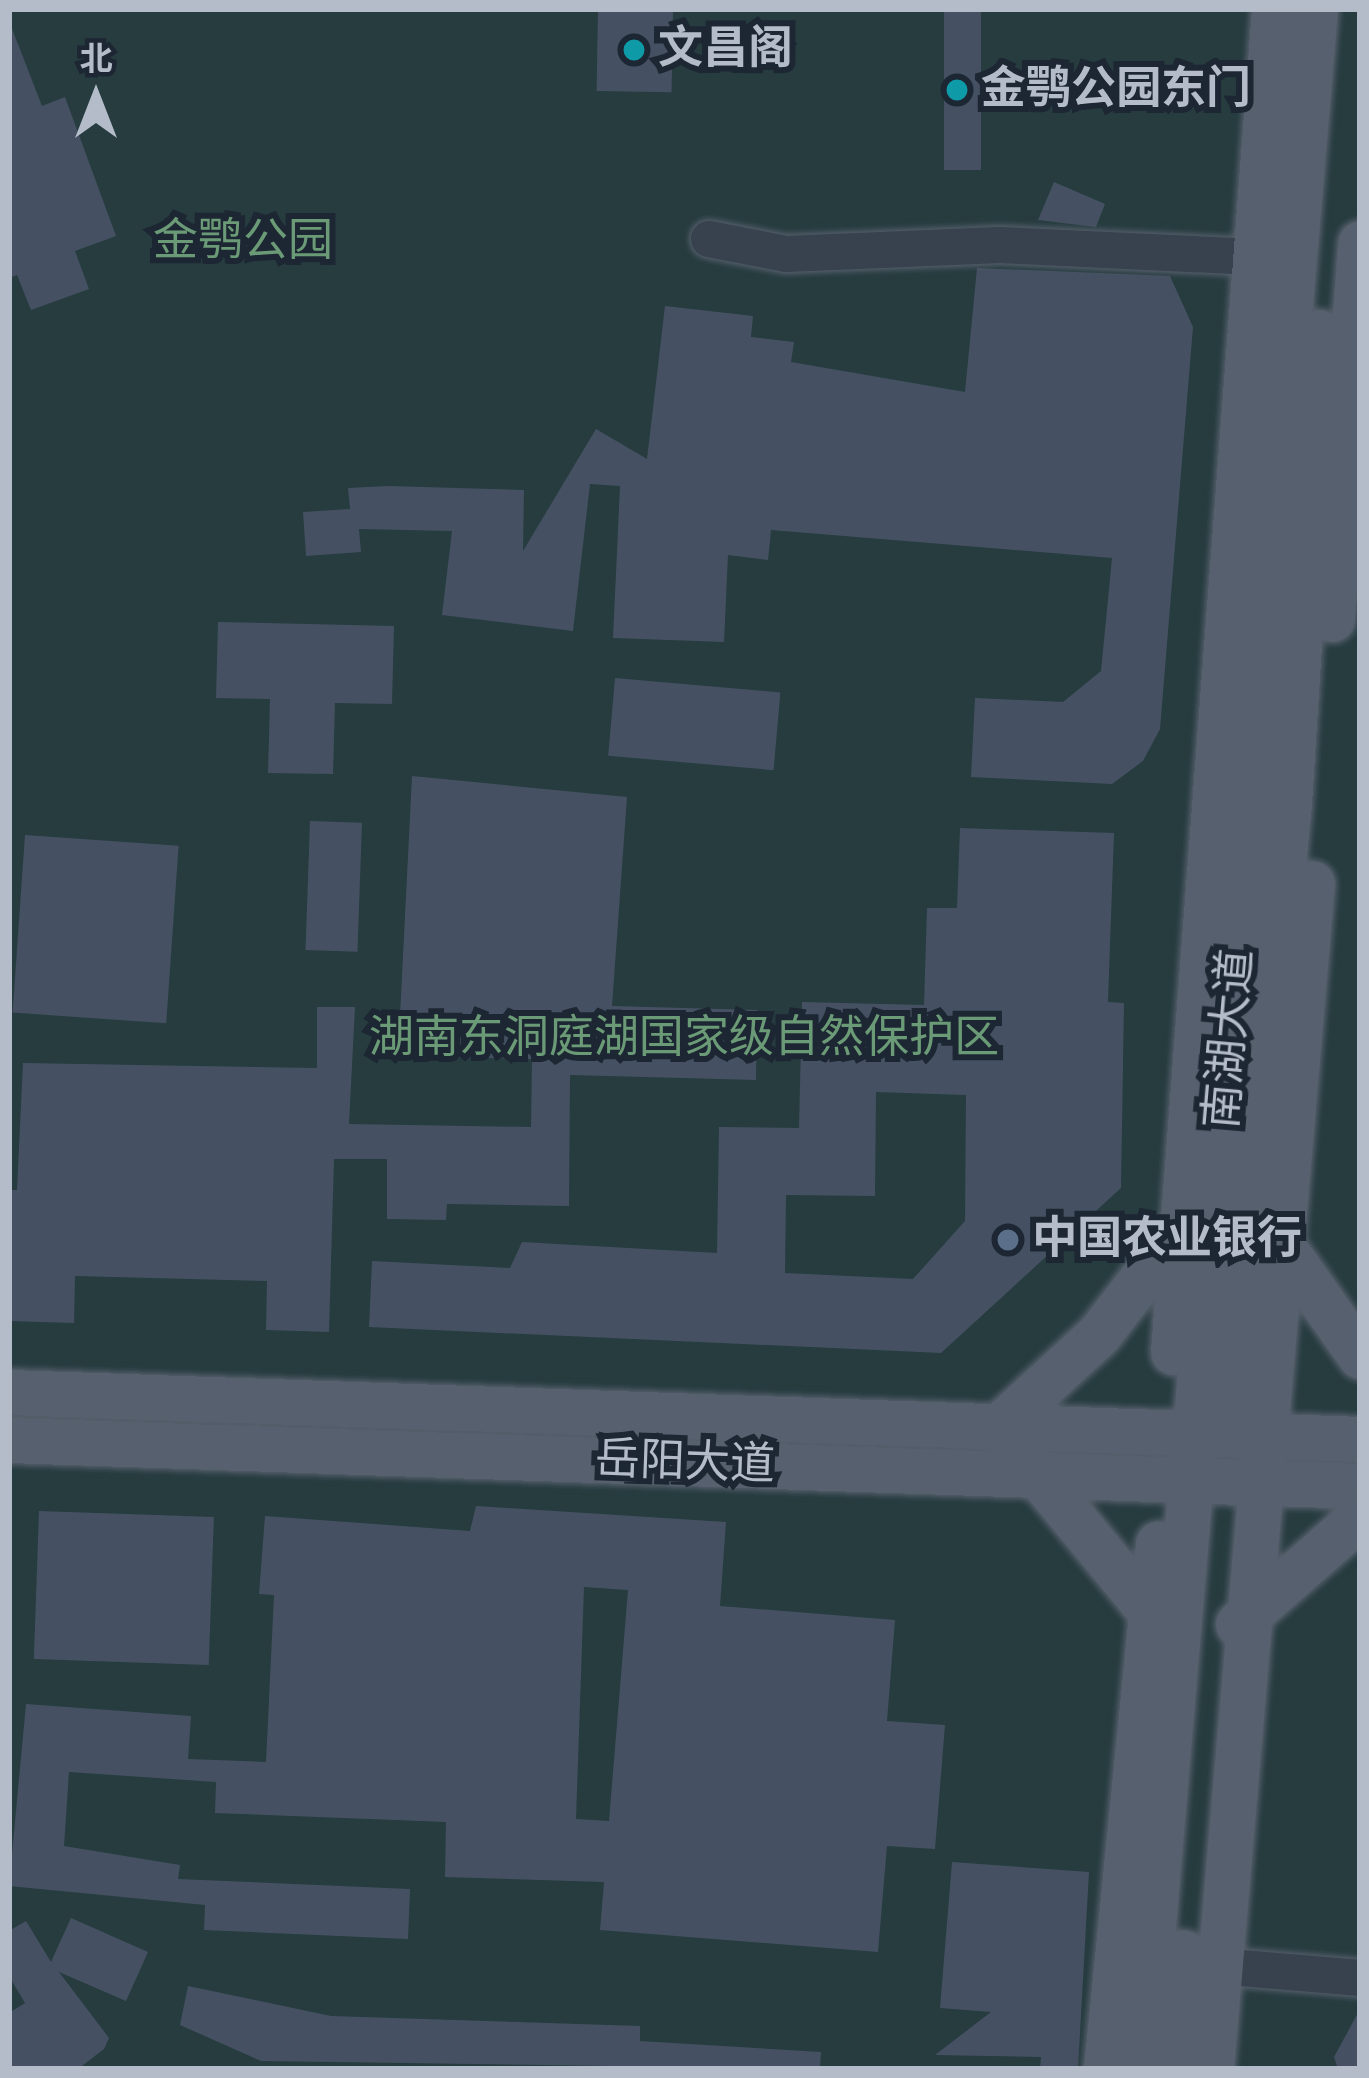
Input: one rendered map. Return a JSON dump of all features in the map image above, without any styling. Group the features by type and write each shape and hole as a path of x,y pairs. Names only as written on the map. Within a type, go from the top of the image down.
{"main road":[{"path":"1106,2069 1152,1614 1211,1479 1215,1432 1182,1226 1274,9"},
{"name":"南湖大道","path":"1142,2069 1215,1432 1315,9"},
{"name":"南湖大道","path":"1234,1185 1289,803 1339,9"},
{"path":"1215,1432 1284,1250 1360,243"},
{"path":"1360,1356 1234,1185 1182,1226 1099,1334 998,1427 1152,1614 1193,1653 1247,1616 1360,1517"},
{"name":"岳阳大道","path":"9,1392 1360,1439"},
{"name":"岳阳大道","path":"9,1440 1360,1486"},
{"path":"1210,2069 1247,1616 1211,1479"},
{"name":"南湖大道","path":"1174,2069 1193,1653"}],"street":[{"path":"709,239 786,254 1000,245 1256,257"},
{"path":"1217,1966 1360,1978"}],"green space":[{"name":"湖南东洞庭湖国家级自然保护区","path":"9,9 1360,9 1360,2069 9,2069"}],"building":[{"name":"文昌阁","path":"598,9 673,10 672,92 597,91"},
{"name":"金鹗公园东门","path":"944,9 981,9 981,170 944,170"},
{"path":"9,21 42,106 65,97 116,236 75,251 89,289 31,310 17,275 9,278"},
{"path":"1054,182 1105,204 1096,227 1038,220"},
{"path":"977,268 1170,276 1193,327 1160,729 1143,761 1112,784 971,777 975,698 1063,702 1101,671 1112,558 771,530 768,560 728,555 724,642 613,638 620,486 590,484 573,631 442,615 452,531 359,529 361,552 306,556 303,512 350,509 348,488 388,486 524,490 523,551 596,429 647,459 665,306 753,316 751,337 794,342 791,362 965,392"},
{"path":"218,622 394,626 392,704 335,703 333,774 268,773 270,699 216,698"},
{"path":"615,678 780,692 774,770 608,756"},
{"path":"412,776 627,797 612,1006 757,1010 756,1080 570,1075 569,1206 447,1204 446,1220 387,1219 387,1159 334,1159 329,1332 266,1330 267,1281 75,1276 74,1323 9,1321 9,1190 17,1190 23,1063 317,1068 317,1007 355,1007 349,1124 531,1127 532,1059 398,1056"},
{"path":"310,821 362,823 357,952 305,950"},
{"path":"960,828 1114,833 1108,1002 1124,1003 1121,1188 941,1353 369,1327 372,1261 510,1268 522,1242 717,1253 719,1127 799,1128 802,1002 924,1005 927,908 957,908","holes":["876,1092 966,1095 965,1221 913,1279 785,1273 786,1195 875,1196"]},
{"path":"25,835 179,846 166,1023 13,1013"},
{"path":"476,1506 726,1522 720,1606 895,1620 887,1721 945,1725 935,1849 887,1846 878,1952 600,1930 604,1882 445,1877 446,1822 215,1813 216,1782 69,1772 64,1846 180,1865 178,1879 410,1889 408,1939 204,1930 205,1905 9,1886 26,1704 191,1716 188,1759 266,1762 274,1595 259,1594 265,1516 470,1531","holes":["584,1587 628,1590 609,1821 576,1819"]},
{"path":"39,1511 214,1517 209,1665 34,1659"},
{"path":"952,1862 1089,1872 1078,2069 1040,2069 1041,2057 935,2055 991,2012 940,2008"},
{"path":"71,1918 148,1952 126,2001 59,1972 109,2038 104,2049 78,2069 9,2069 9,2013 25,2003 9,1976 9,1931 26,1921 51,1962"},
{"path":"188,1986 331,2016 640,2026 640,2041 821,2052 820,2069 261,2061 180,2025"},
{"path":"1360,2009 1360,2069 1338,2069 1334,2057"}],"place":[{"name":"文昌阁","path":"634,50"},
{"name":"金鹗公园东门","path":"957,90"},
{"name":"中国农业银行","path":"1008,1240"}],"park label":[{"name":"金鹗公园","path":"243,242"}]}
